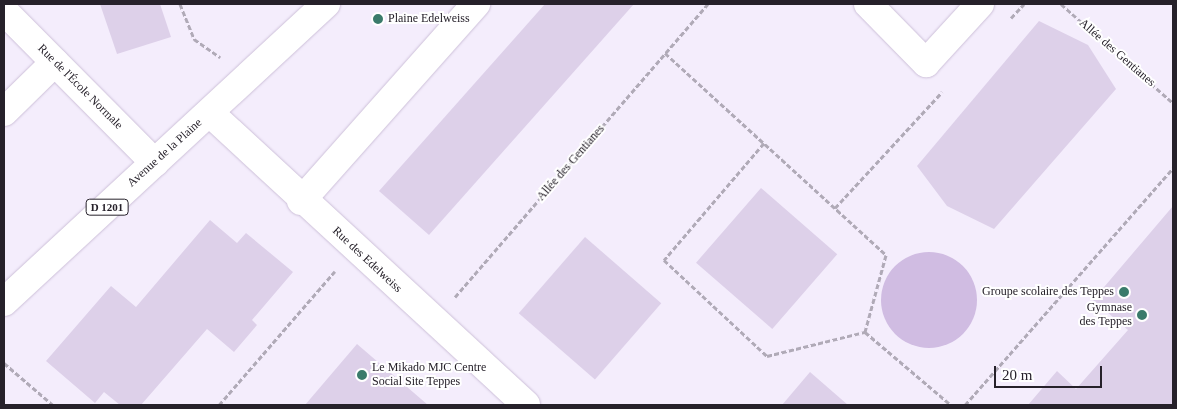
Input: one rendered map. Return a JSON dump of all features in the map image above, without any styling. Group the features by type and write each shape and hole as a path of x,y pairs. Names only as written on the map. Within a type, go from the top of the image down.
{"street":[{"name":"Avenue de la Plaine","path":"4,302 326,4"},
{"path":"302,201 476,4"},
{"path":"868,4 926,63 980,4"},
{"name":"Rue de l'École Normale","path":"4,10 155,163"},
{"path":"4,112 55,62"},
{"name":"Rue des Edelweiss","path":"210,113 302,201 526,405"}],"path":[{"path":"180,4 194,39"},
{"name":"Allée des Gentianes","path":"433,322 708,4"},
{"path":"1004,26 1024,4"},
{"name":"Allée des Gentianes","path":"1061,4 1173,102"},
{"path":"665,53 886,255 865,332"},
{"path":"835,208 950,84"},
{"path":"764,143 664,260 767,356 865,332"},
{"path":"965,405 1173,168"},
{"path":"219,405 354,249"},
{"path":"865,332 951,405"},
{"path":"4,363 53,405"}],"shaded area":[{"path":"929,252 947,256 963,266 973,282 977,300 973,318 963,334 947,344 929,348 911,344 895,334 885,318 881,300 885,282 895,266 911,256"}],"building":[{"path":"100,4 160,4 171,37 117,54"},
{"path":"545,4 634,4 429,235 379,191"},
{"path":"1039,21 1088,45 1116,89 994,229 947,206 917,166"},
{"path":"761,188 837,254 772,329 696,263"},
{"name":"Gymnase des Teppes","path":"1173,206 1173,405 1028,405 1057,371 1076,389 1128,330 1093,300"},
{"path":"210,220 237,243 246,233 293,272 252,320 257,325 234,352 207,329 141,405 120,405 104,392 95,403 46,361 111,286 136,307"},
{"path":"585,237 661,303 595,379 519,313"},
{"name":"Le Mikado MJC Centre Social Site Teppes","path":"357,344 428,405 305,405"},
{"path":"810,372 848,405 782,405"}],"place":[{"name":"Plaine Edelweiss","path":"378,19"},
{"name":"Groupe scolaire des Teppes","path":"1124,292"},
{"name":"Gymnase des Teppes","path":"1142,315"},
{"name":"Le Mikado MJC Centre Social Site Teppes","path":"362,375"}]}
